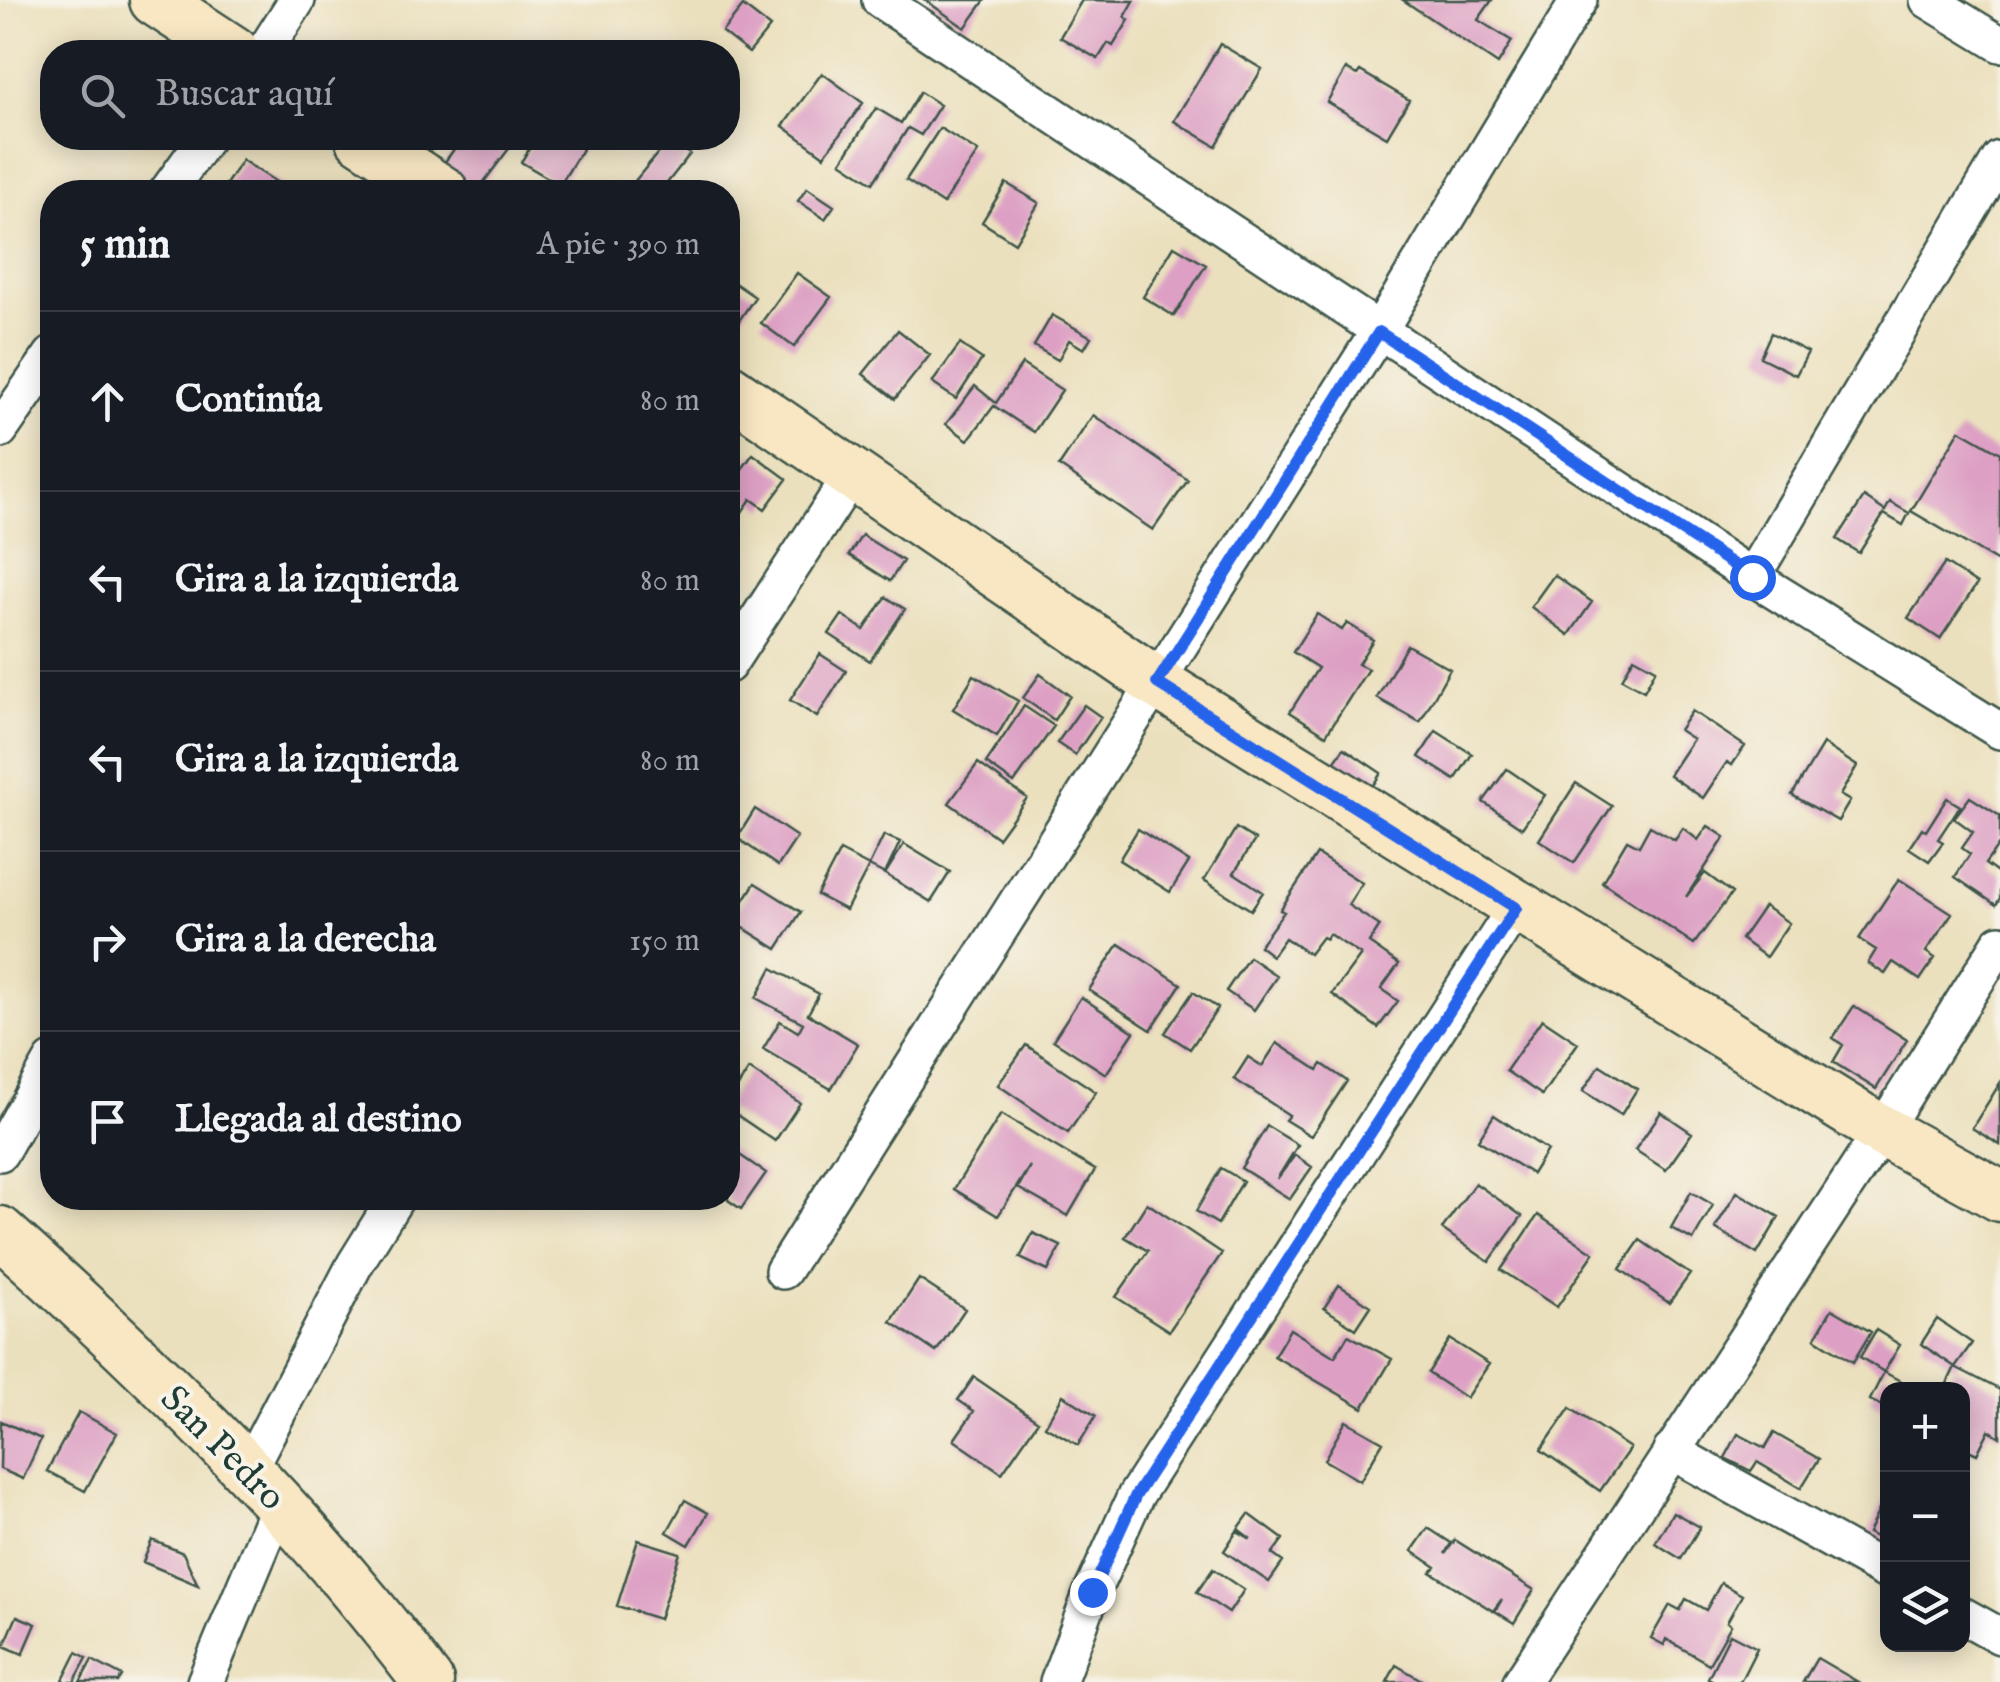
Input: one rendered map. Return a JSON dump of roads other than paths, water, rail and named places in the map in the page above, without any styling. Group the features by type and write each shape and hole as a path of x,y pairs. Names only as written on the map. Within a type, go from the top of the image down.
{"street":[{"path":"155,0 216,40"},
{"path":"271,40 296,0"},
{"path":"880,0 1752,577 2000,731"},
{"path":"783,1272 1379,332 1580,0"},
{"path":"1928,0 2000,44"},
{"path":"176,180 197,150"},
{"path":"379,150 425,180"},
{"path":"1752,577 2000,159"},
{"path":"0,430 40,373"},
{"path":"740,397 1157,683 1882,1131 2000,1196"},
{"path":"740,647 851,476"},
{"path":"1058,1682 1092,1592 1136,1495 1516,908"},
{"path":"1521,1682 1882,1131 2000,943"},
{"path":"0,1153 40,1082"},
{"path":"205,1682 264,1486 354,1264 388,1210"},
{"name":"San Pedro","path":"0,1232 101,1322 264,1486 351,1583 428,1682"},
{"path":"1671,1451 1880,1568"},
{"path":"1970,1619 2000,1636"}]}
